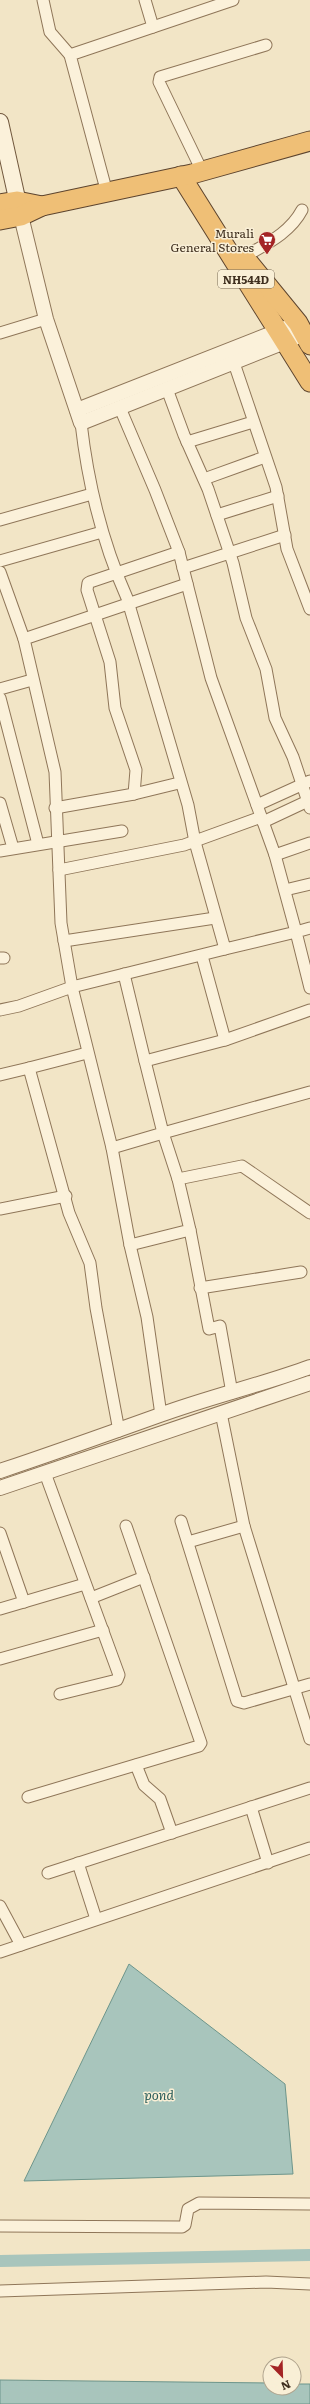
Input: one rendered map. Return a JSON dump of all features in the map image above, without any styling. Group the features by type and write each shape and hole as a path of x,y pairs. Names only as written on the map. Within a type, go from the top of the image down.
{"highway":[{"path":"0,220 12,207 42,206 107,193 192,174 310,141"},
{"name":"NH544D","path":"192,174 244,257 306,333"},
{"name":"NH544D","path":"192,174 282,336 310,382"}],"main road":[{"path":"0,122 12,207"}],"street":[{"path":"43,0 50,32 70,55 107,193"},
{"path":"145,0 153,27"},
{"path":"70,55 233,0"},
{"path":"192,174 159,82 160,77 266,45"},
{"path":"12,207 46,319 77,410 81,424 86,470 102,532 128,602 179,783 188,806 195,842 215,918 225,949"},
{"path":"244,257 292,226 302,210"},
{"path":"0,333 46,319"},
{"path":"77,410 282,336 306,333"},
{"path":"81,424 234,363 282,336"},
{"path":"234,363 278,496 287,549 310,610"},
{"path":"59,870 195,842 309,803 306,782 275,718 266,669 246,618 229,552 217,515 167,389"},
{"path":"120,408 155,490 179,552 211,678 275,855 310,988"},
{"path":"187,442 253,422"},
{"path":"204,479 266,457"},
{"path":"0,520 92,494"},
{"path":"217,515 278,496"},
{"path":"0,560 102,532"},
{"path":"183,568 285,535"},
{"path":"134,794 136,770 115,708 110,662 87,590 88,584 179,552"},
{"path":"0,572 24,639 32,680 55,772 55,808 58,841 61,923 72,987 87,1053 112,1148 130,1245 147,1317 161,1415"},
{"path":"24,639 128,602 187,584"},
{"path":"0,689 32,680"},
{"path":"0,698 38,844"},
{"path":"257,806 306,782"},
{"path":"55,808 134,794 179,783"},
{"path":"0,803 13,848"},
{"path":"0,851 122,831"},
{"path":"275,855 310,844"},
{"path":"284,890 310,884"},
{"path":"64,941 215,918"},
{"path":"0,1010 18,1006 72,987 310,928"},
{"path":"202,956 225,1040"},
{"path":"124,974 163,1133 178,1179 190,1230 209,1329 220,1326 232,1393"},
{"path":"145,1061 225,1040 310,1010"},
{"path":"0,1075 87,1053"},
{"path":"30,1068 66,1196 69,1213 90,1263 96,1308 119,1431"},
{"path":"112,1148 310,1092"},
{"path":"178,1179 242,1166 310,1213"},
{"path":"0,1209 66,1196"},
{"path":"130,1245 190,1230"},
{"path":"200,1288 301,1272"},
{"path":"0,1471 119,1431 161,1415 310,1367"},
{"path":"0,1488 310,1384"},
{"path":"221,1413 244,1526 265,1587 309,1736"},
{"path":"45,1473 103,1630 119,1678 60,1694"},
{"path":"181,1521 237,1701 244,1703 310,1684"},
{"path":"28,1797 201,1744 126,1526"},
{"path":"188,1542 244,1526"},
{"path":"0,1533 24,1602"},
{"path":"91,1598 144,1577"},
{"path":"0,1609 85,1584"},
{"path":"0,1659 103,1630"},
{"path":"136,1765 144,1785 160,1799 172,1833"},
{"path":"48,1873 310,1788"},
{"path":"251,1807 268,1863"},
{"path":"0,1952 310,1848"},
{"path":"78,1863 96,1919"},
{"path":"0,1906 21,1945"},
{"path":"0,2226 182,2227 185,2225 188,2209 199,2203 310,2204"},
{"path":"0,2291 266,2282 310,2284"}],"water":[{"name":"pond","path":"129,1964 285,2084 293,2174 24,2181"},
{"path":"0,2380 262,2383 262,2396 302,2396 302,2384 310,2384 310,2404 0,2404"}],"waterway":[{"path":"0,2261 310,2255"}],"place":[{"name":"Murali General Stores","path":"267,255"}]}
